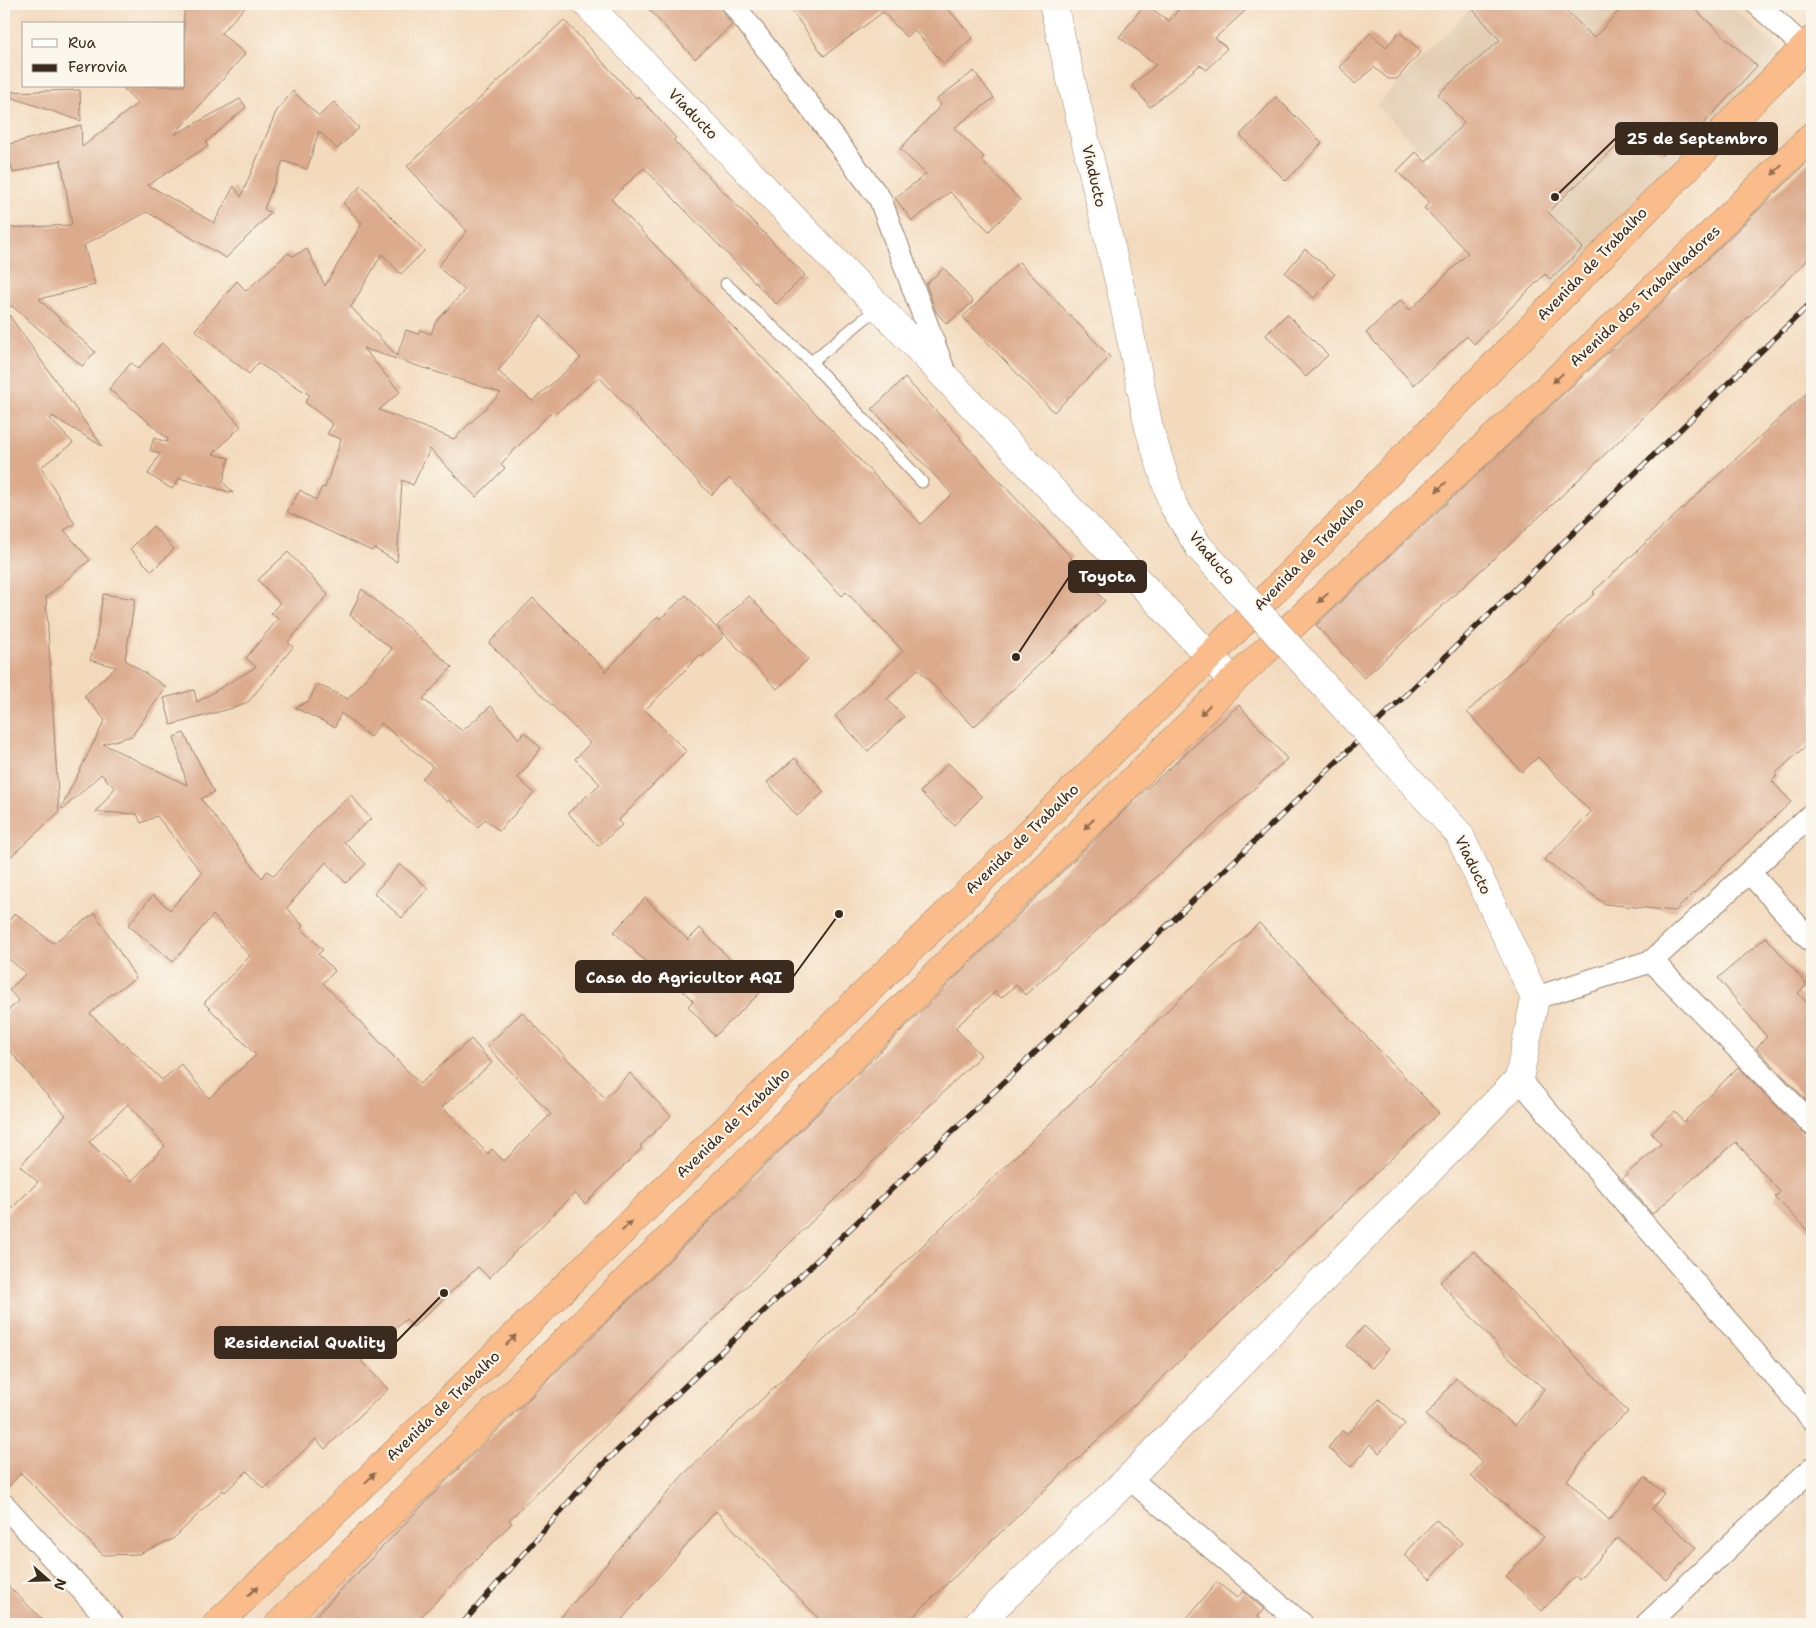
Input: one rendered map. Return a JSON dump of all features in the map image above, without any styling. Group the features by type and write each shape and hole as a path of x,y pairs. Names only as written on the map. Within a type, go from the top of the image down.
{"highway":[{"name":"Avenida de Trabalho","path":"217,1624 343,1504 1210,656 1808,44"},
{"name":"Avenida dos Trabalhadores","path":"1234,681 1680,264 1812,136"},
{"path":"279,1624 1234,681"}],"street":[{"name":"Viaducto","path":"587,4 948,379 1234,681"},
{"path":"733,4 880,199 948,379"},
{"name":"Viaducto","path":"1054,4 1123,299 1149,428 1172,505 1199,547 1459,834 1535,998"},
{"path":"1757,4 1808,44"},
{"path":"977,1624 1129,1478 1519,1079 1535,998 1652,962 1812,814"},
{"path":"1749,872 1812,942"},
{"path":"1652,962 1812,1124"},
{"path":"1519,1079 1812,1419"},
{"path":"1647,1624 1812,1468"},
{"path":"1129,1478 1302,1624"},
{"path":"4,1505 103,1621"}],"lane":[{"path":"726,284 811,362 922,482"},
{"path":"811,362 879,307"}],"shaded area":[{"path":"1475,4 1727,4 1787,55 1554,289 1377,105"}],"building":[{"path":"184,4 248,4 221,33 245,54 174,135 240,99 246,107 206,142 208,146 148,185 214,223 234,186 241,197 276,112 293,91 319,116 334,102 359,128 337,149 319,131 307,169 283,161 264,209 271,213 226,258 147,212 84,245 95,285 39,299 95,352 82,366 12,306 9,307 6,228 72,225 61,160 13,173 6,145 81,125 82,147 138,103 123,88 185,88"},
{"path":"644,4 720,4 722,11 732,25 695,59"},
{"path":"787,4 943,4 973,37 944,64 914,30 906,37 883,12 824,56"},
{"path":"1145,4 1169,21 1183,4 1253,4 1215,38 1227,48 1207,70 1200,65 1150,107 1132,85 1156,65 1119,37"},
{"path":"1468,4 1560,4 1594,38 1625,4 1689,4 1757,66 1697,131 1692,126 1662,155 1636,128 1548,212 1583,248 1550,279 1545,274 1474,344 1467,336 1414,385 1366,333 1400,300 1410,310 1468,253 1424,208 1430,203 1397,171 1416,152 1426,162 1464,123 1438,94 1500,40"},
{"path":"564,20 636,98 638,96 676,138 673,140 805,275 776,304 644,168 611,199 921,524 952,494 872,409 905,378 1072,558 1068,562 1105,601 974,727 918,669 887,699 904,717 868,751 835,716 903,651 846,592 842,596 730,478 711,495 599,377 553,416 550,413 501,464 505,468 476,497 430,449 413,485 402,480 397,562 374,548 372,551 287,512 300,490 316,500 322,487 325,488 341,439 327,434 333,424 305,402 310,395 258,363 249,374 195,330 237,281 246,291 288,253 293,256 307,249 325,286 362,223 343,203 361,186 424,251 401,274 382,254 351,307 397,356 406,330 418,334 420,330 431,334 435,323 465,290 438,267 467,231 407,166","holes":["541,316 581,358 532,401 498,371","363,348 396,359 501,393 454,439 379,410 400,392"]},
{"path":"1399,32 1421,51 1397,79 1388,79 1374,67 1355,84 1340,67 1370,33 1386,47"},
{"path":"974,71 994,98 954,128 984,157 981,160 1020,200 989,231 950,192 912,221 895,198 926,174 900,149 941,105 937,99"},
{"path":"80,90 81,121 4,95 4,92"},
{"path":"1276,97 1322,143 1286,181 1240,135"},
{"path":"1812,158 1812,256 1552,505 1364,678 1316,625 1691,275"},
{"path":"1305,249 1335,274 1314,298 1285,273"},
{"path":"1019,262 1110,357 1054,412 963,317"},
{"path":"944,268 973,302 947,324 936,312 926,284"},
{"path":"4,307 9,317 9,315 102,446 52,416 50,419 73,443 41,467 75,524 64,530 90,560 46,597 59,812 4,863"},
{"path":"1287,314 1328,355 1306,377 1266,335"},
{"path":"162,343 241,426 213,454 229,458 223,482 233,493 179,478 172,489 148,474 160,454 150,450 154,438 167,442 168,439 109,389 131,363 138,369"},
{"path":"1812,388 1812,740 1775,774 1777,776 1772,781 1791,802 1675,911 1605,904 1544,860 1591,812 1538,757 1522,772 1467,712"},
{"path":"153,526 174,549 152,571 130,549"},
{"path":"288,552 328,595 288,642 293,647 249,701 240,706 171,725 164,698 194,690 197,702 256,667 246,658 278,619 271,613 280,603 258,580"},
{"path":"362,589 452,667 423,699 462,731 491,706 519,739 524,732 541,748 518,778 534,793 499,831 485,819 478,827 449,800 447,802 422,778 433,767 381,723 370,737 341,713 335,727 295,708 309,701 317,684 348,699 392,649 350,615"},
{"path":"103,594 135,599 125,660 166,687 132,736 103,744 187,785 174,737 184,733 214,792 201,799 262,878 267,871 274,876 323,820 351,795 371,819 344,842 366,864 346,883 326,862 287,908 303,926 301,928 323,950 318,954 335,971 323,983 420,1084 471,1039 492,1063 442,1107 488,1154 492,1149 504,1161 551,1114 487,1046 522,1012 605,1098 630,1073 671,1116 640,1146 642,1148 585,1204 575,1193 489,1278 478,1267 413,1327 406,1319 361,1361 388,1389 325,1449 316,1439 264,1489 247,1471 225,1492 223,1490 173,1539 139,1554 103,1555 21,1473 4,1492 4,1216 38,1182 20,1166 66,1115 43,1091 4,1043 4,1014 19,1001 9,990 26,973 4,955 4,927 15,913 53,943 95,913 136,978 109,996 90,1014 124,1043 162,1080 181,1064 209,1098 256,1055 204,1003 250,956 213,915 173,962 128,925 153,895 170,910 202,873 157,816 141,823 137,814 96,812 115,788 101,774 63,809 61,808 105,720 84,696 116,667 90,660 96,642","holes":["128,1104 165,1146 132,1181 89,1142"]},
{"path":"686,595 724,636 702,657 700,655 645,710 686,751 618,821 622,825 598,846 568,813 600,784 575,759 590,743 489,643 533,598 606,671 658,616 660,619"},
{"path":"749,596 808,659 777,689 717,626"},
{"path":"1239,705 1287,759 1025,995 1016,985 1001,998 995,992 955,1028 981,1055 509,1520 512,1523 414,1624 308,1624 446,1481 1140,795"},
{"path":"795,758 824,792 797,816 767,782"},
{"path":"948,763 982,797 954,825 920,792"},
{"path":"400,864 428,888 402,918 374,893"},
{"path":"645,898 688,940 700,928 761,992 715,1036 688,1006 693,1001 657,964 653,968 614,932"},
{"path":"1259,923 1439,1113 905,1624 824,1624 716,1511 618,1624 555,1624 683,1475"},
{"path":"1766,937 1807,985 1798,993 1812,1008 1812,1106 1756,1048 1767,1037 1718,978"},
{"path":"1738,1067 1803,1133 1812,1137 1812,1235 1775,1197 1780,1192 1736,1142 1652,1214 1622,1178 1661,1144 1651,1133 1675,1112 1684,1122"},
{"path":"1474,1251 1628,1412 1603,1435 1567,1480 1609,1520 1645,1477 1664,1493 1652,1509 1696,1547 1667,1580 1618,1538 1579,1579 1576,1575 1542,1611 1506,1576 1544,1537 1471,1476 1483,1462 1426,1416 1456,1378 1515,1426 1544,1389 1502,1351 1440,1282"},
{"path":"1364,1326 1389,1349 1372,1368 1347,1346"},
{"path":"1379,1399 1405,1424 1379,1453 1370,1444 1351,1467 1328,1448 1342,1431 1347,1434"},
{"path":"1436,1520 1462,1543 1430,1579 1404,1555"},
{"path":"4,1582 47,1624 4,1624"},
{"path":"1217,1582 1237,1598 1243,1591 1264,1609 1258,1616 1268,1624 1182,1624"}],"railway":[{"path":"462,1624 596,1471 1110,981 1812,302"}],"place":[{"name":"25 de Septembro","path":"1555,197"},
{"name":"Toyota","path":"1016,657"},
{"name":"Casa do Agricultor AQI","path":"839,914"},
{"name":"Residencial Quality","path":"444,1293"}]}
